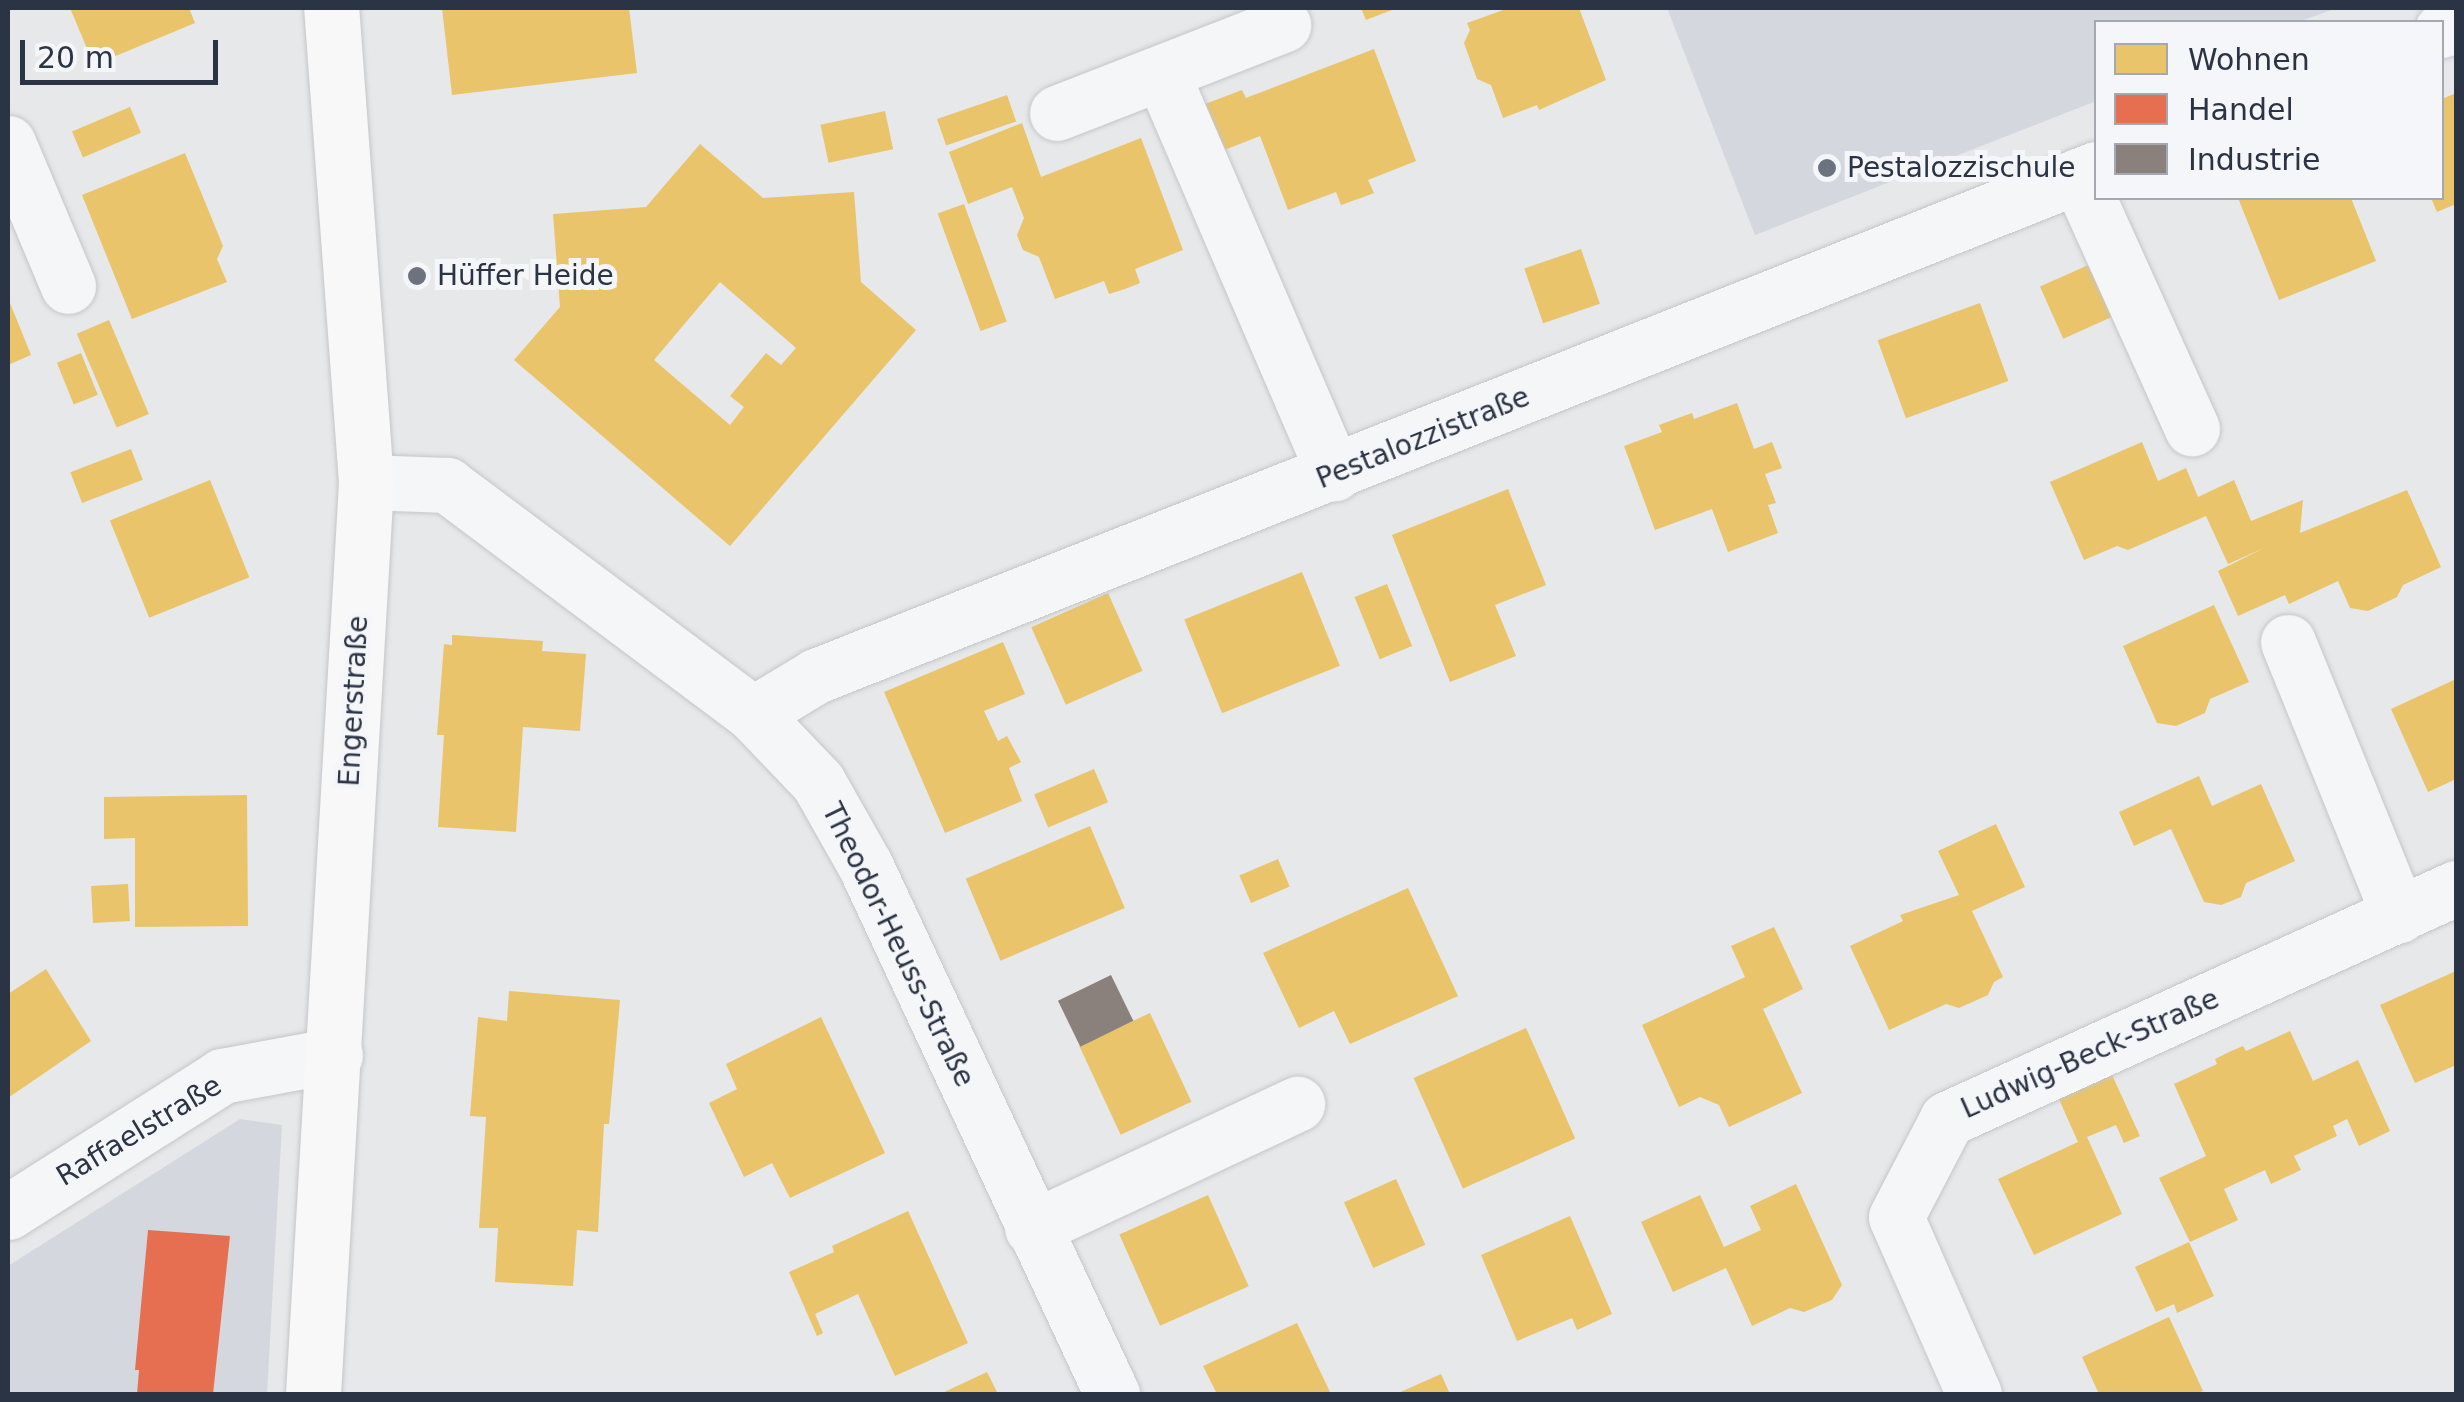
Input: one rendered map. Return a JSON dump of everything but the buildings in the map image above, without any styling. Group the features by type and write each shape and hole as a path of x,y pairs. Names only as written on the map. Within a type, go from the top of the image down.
{"main road":[{"name":"Engerstraße","path":"313,1394 336,1055 366,482 331,8"}],"street":[{"path":"1056,114 1282,25"},
{"path":"1162,74 1334,474"},
{"path":"8,143 68,286"},
{"name":"Pestalozzistraße","path":"754,714 816,676 1334,474 2087,172"},
{"path":"2098,200 2192,429"},
{"name":"Theodor-Heuss-Straße","path":"366,482 447,485 754,714 818,782 866,865 1112,1394"},
{"path":"2288,642 2398,915"},
{"name":"Ludwig-Beck-Straße","path":"1974,1394 1896,1217 1947,1119 2456,888"},
{"name":"Raffaelstraße","path":"8,1212 222,1076 336,1055"},
{"path":"1032,1228 1297,1104"}],"shaded area":[{"name":"Pestalozzischule","path":"1667,8 2337,8 2304,20 2094,20 2094,102 1755,235"},
{"path":"240,1119 282,1125 267,1394 8,1394 8,1266"}],"place":[{"name":"Pestalozzischule","path":"1827,168"},
{"name":"Hüffer Heide","path":"417,276"}]}
